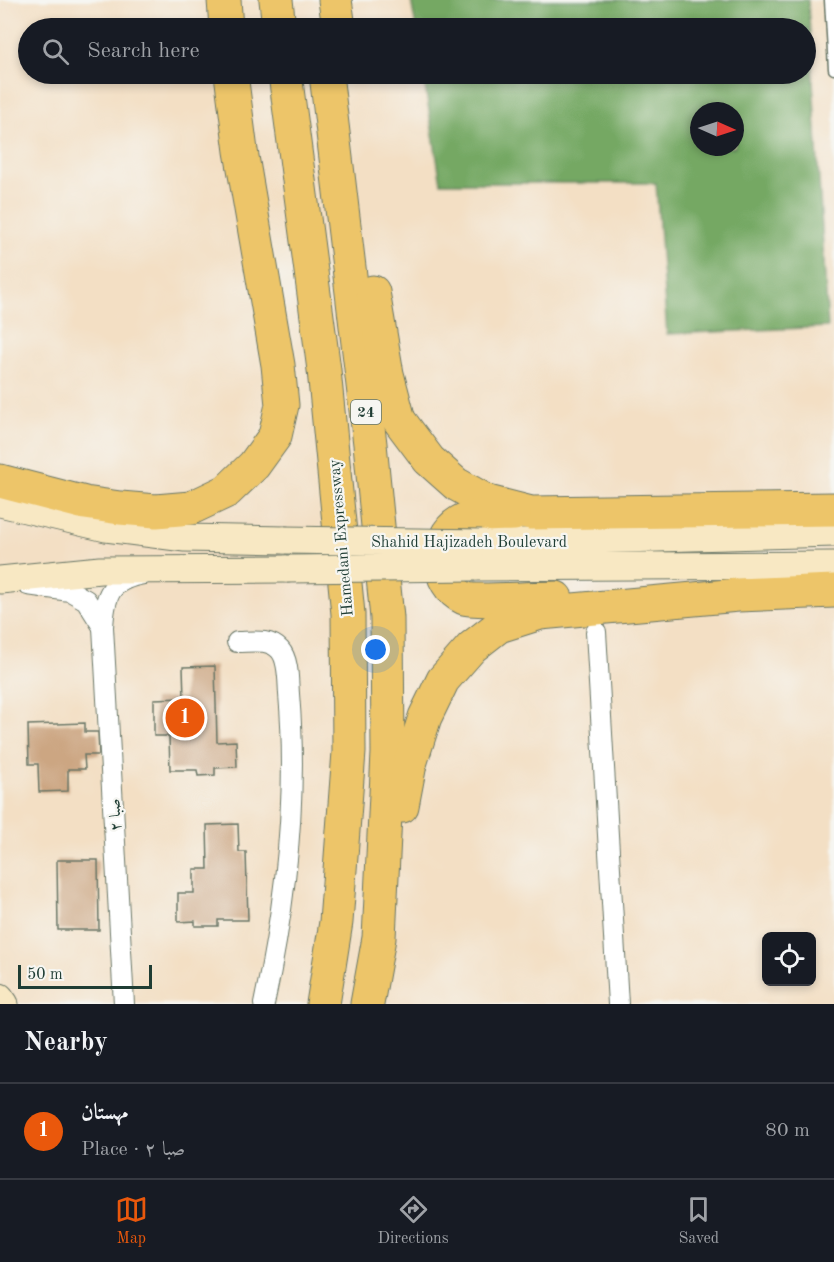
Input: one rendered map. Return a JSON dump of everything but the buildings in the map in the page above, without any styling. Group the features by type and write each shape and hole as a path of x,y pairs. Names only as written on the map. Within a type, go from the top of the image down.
{"highway":[{"path":"224,0 225,18"},
{"path":"276,0 278,18"},
{"path":"318,0 320,18"},
{"path":"335,0 338,18"},
{"path":"0,481 85,502 120,508 156,511 191,508 227,491 254,465 275,436 282,405 278,365 241,152 232,84"},
{"name":"Hamedani Expressway","path":"286,84 324,370 348,614 349,752 336,922 323,1004"},
{"name":"24","path":"327,84 370,444 387,618 388,753 379,938 367,1004"},
{"path":"346,84 376,313 387,374 399,420 429,460 456,484 488,502 531,513"},
{"path":"834,509 531,513 481,516 463,520 452,528 443,543 441,558 443,574 451,589 466,599 738,595 834,591"},
{"path":"379,938 410,764 425,717 443,680 472,647 499,626 540,613 738,595"}],"main road":[{"name":"Shahid Hajizadeh Boulevard","path":"0,503 106,528 185,538 285,540 479,555 834,565"},
{"name":"Shahid Hajizadeh Boulevard","path":"0,581 100,570 287,569 834,533"},
{"path":"0,997 5,1004"}],"street":[{"name":"صبا ۲","path":"124,1004 103,627 105,606 109,592 121,581 137,575 166,570"},
{"path":"0,581 70,591 86,600 103,627"},
{"path":"596,632 618,1004"},
{"path":"237,642 270,642 282,651 286,665 292,724 292,813 284,896 264,1004"}],"lane":[{"path":"830,0 834,69"}],"green space":[{"path":"411,0 808,0 809,18 414,18"},
{"path":"425,84 813,84 828,327 667,334 656,183 441,183"}],"place":[{"name":"مهستان","path":"185,718"}]}
